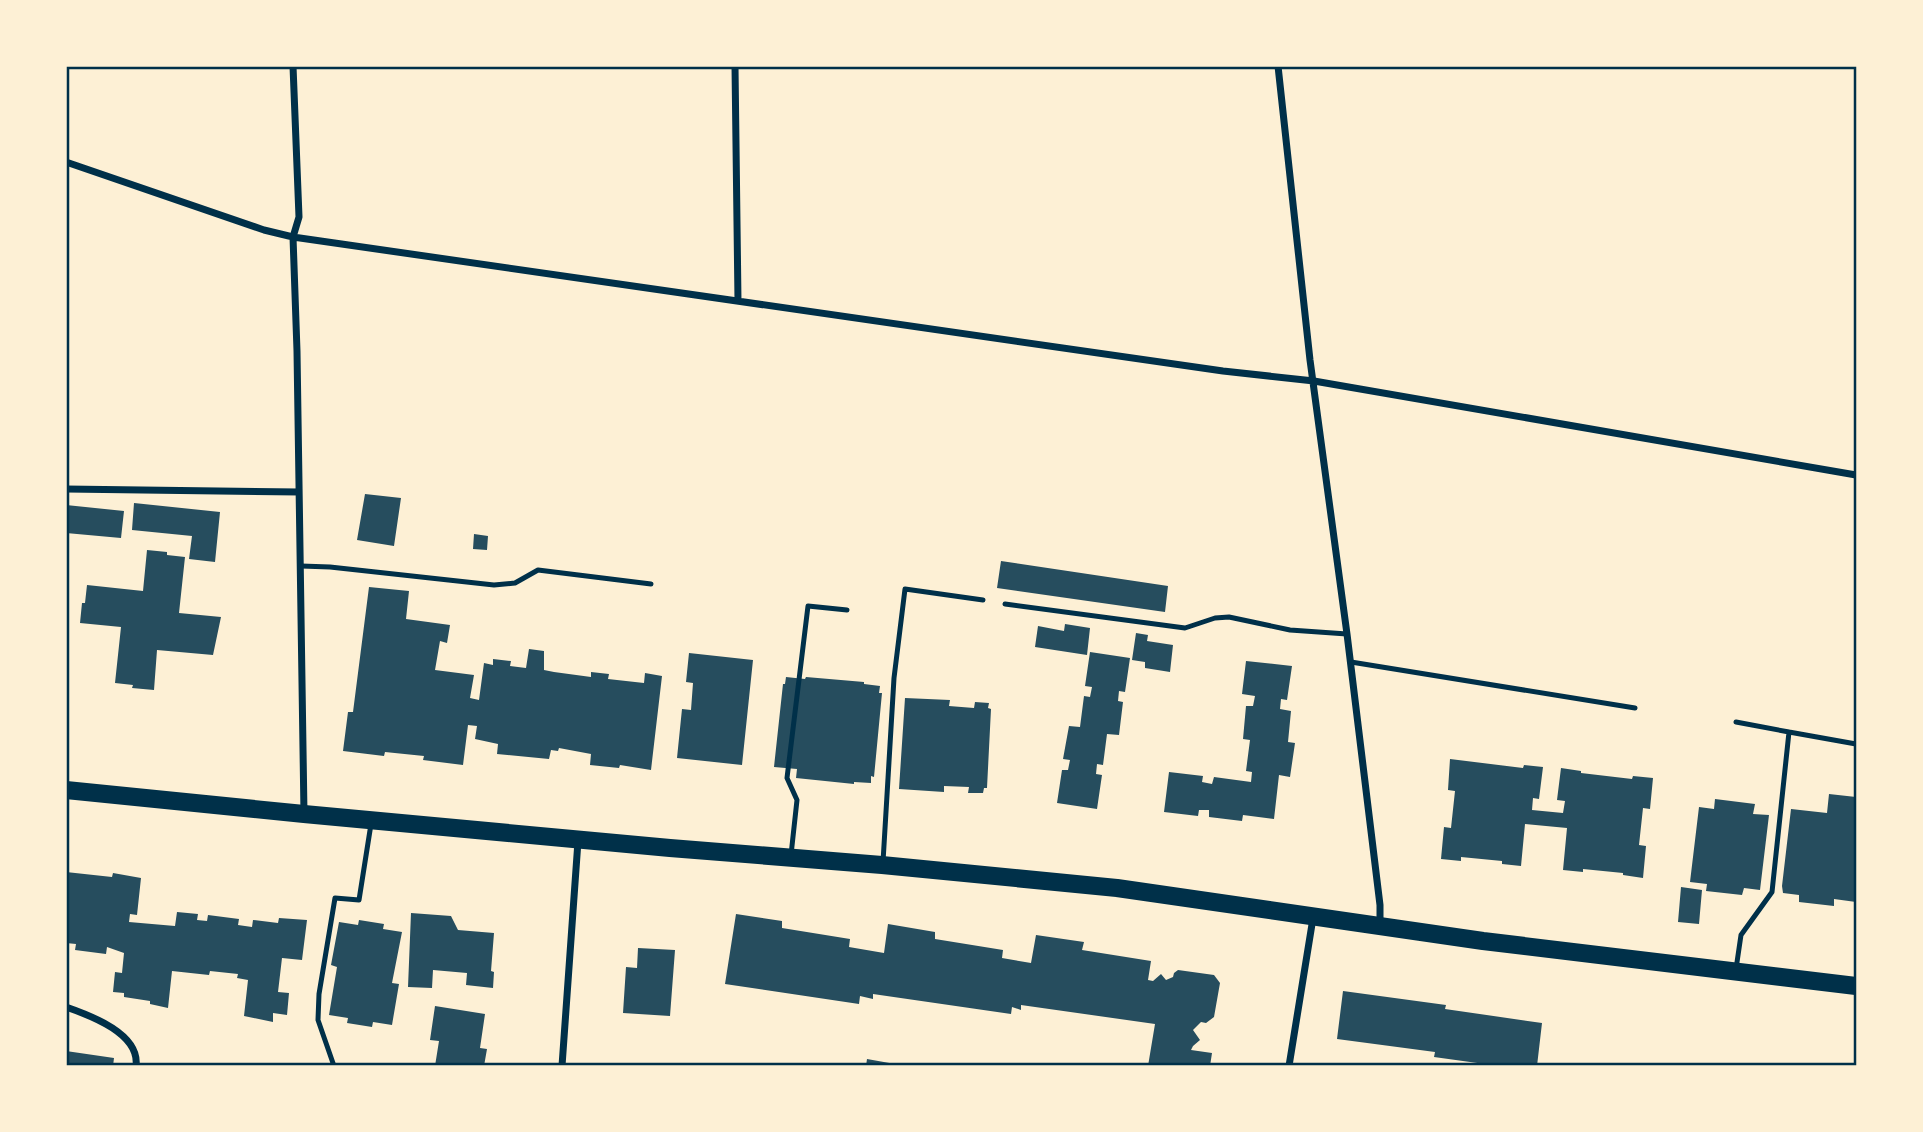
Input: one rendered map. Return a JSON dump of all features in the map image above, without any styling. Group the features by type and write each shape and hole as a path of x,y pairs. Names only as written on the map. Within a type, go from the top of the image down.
{"main road":[{"path":"66,790 371,821 1117,888 1313,918 1857,986"}],"street":[{"path":"293,66 299,217 293,237 304,814"},
{"path":"735,66 738,301"},
{"path":"1278,66 1314,381 1380,905 1380,926"},
{"path":"66,162 252,226 293,237 1314,381 1857,475"},
{"path":"66,489 299,492"},
{"path":"562,1066 579,840"},
{"path":"1289,1066 1313,918"},
{"path":"66,1007 120,1033 137,1055 135,1066"}],"lane":[{"path":"301,566 494,585 515,583 538,570 651,584"},
{"path":"882,865 894,678 905,589 983,600"},
{"path":"1005,604 1185,628 1215,618 1229,617 1290,630 1347,634"},
{"path":"790,858 796,800 787,778 808,606 847,610"},
{"path":"1351,662 1635,708"},
{"path":"1736,722 1857,744"},
{"path":"1736,972 1741,935 1772,892 1789,732"},
{"path":"334,1066 318,1020 319,994 335,898 359,900 371,821"}],"building":[{"path":"365,494 401,498 394,546 357,540"},
{"path":"134,503 220,512 215,562 189,559 192,536 132,530"},
{"path":"66,505 124,511 121,538 66,533"},
{"path":"474,534 488,536 487,550 473,549"},
{"path":"147,550 185,557 179,613 221,617 213,655 157,650 154,690 115,683 121,627 80,623 87,585 143,591"},
{"path":"1001,561 1168,586 1165,612 997,588"},
{"path":"369,587 409,591 406,619 450,625 447,643 440,641 435,670 474,675 470,698 479,700 484,663 493,665 493,659 511,661 510,666 526,668 529,649 544,651 544,670 591,677 591,672 609,674 608,679 644,683 645,673 662,676 651,770 620,765 619,768 590,765 591,754 559,748 558,751 551,750 549,759 497,754 498,744 475,739 477,726 468,725 463,765 423,760 424,756 385,752 384,756 343,751 348,712 353,712"},
{"path":"1065,624 1090,628 1087,655 1035,647 1038,626 1064,631"},
{"path":"1136,633 1148,635 1147,641 1173,645 1170,672 1145,668 1145,662 1132,660"},
{"path":"1090,652 1130,658 1125,692 1119,691 1118,701 1123,702 1119,735 1107,734 1103,765 1097,764 1096,774 1102,775 1097,809 1057,803 1062,770 1068,770 1070,760 1063,759 1069,726 1080,727 1084,696 1090,697 1092,687 1085,686"},
{"path":"689,653 753,660 742,765 677,758 682,709 691,710 693,683 686,682"},
{"path":"1246,661 1292,666 1287,700 1281,699 1280,709 1291,711 1288,742 1295,743 1290,777 1279,775 1274,819 1243,815 1242,821 1209,817 1209,810 1199,810 1198,816 1164,812 1169,772 1203,776 1202,782 1212,784 1214,777 1251,782 1252,772 1246,771 1250,740 1243,739 1246,706 1253,706 1255,696 1242,694"},
{"path":"786,677 864,682 880,686 879,693 882,693 874,777 871,776 871,783 854,784 796,778 797,769 774,767"},
{"path":"905,698 950,700 949,706 974,708 975,702 989,703 988,708 991,709 987,788 984,788 983,793 968,793 969,787 944,786 944,792 899,789"},
{"path":"1450,759 1523,768 1524,765 1543,767 1539,799 1533,798 1532,810 1563,813 1565,801 1557,800 1561,768 1632,779 1633,776 1653,778 1650,809 1643,808 1639,845 1646,846 1643,878 1583,869 1583,872 1563,870 1567,828 1525,824 1521,866 1502,864 1502,861 1461,857 1461,861 1441,859 1444,827 1451,828 1455,791 1448,790"},
{"path":"1829,794 1856,797 1856,902 1834,899 1834,906 1799,902 1799,895 1783,893 1782,886 1791,809 1827,813"},
{"path":"1715,799 1755,804 1753,814 1769,815 1760,890 1744,888 1742,895 1706,891 1707,884 1690,882 1699,807 1714,809"},
{"path":"66,872 112,877 113,873 141,878 137,915 130,914 129,922 175,926 177,912 198,914 197,920 207,921 208,915 239,919 238,925 252,927 253,920 278,923 279,918 307,920 302,960 282,958 278,992 289,993 287,1015 273,1013 273,1022 244,1016 248,980 237,978 238,974 210,971 209,975 172,971 168,1008 150,1004 150,1001 124,997 124,993 113,992 115,972 122,973 124,953 107,947 106,954 75,950 76,944 66,943"},
{"path":"1681,887 1702,890 1699,924 1678,922"},
{"path":"411,913 451,916 458,930 494,933 491,971 494,972 493,988 466,985 467,973 433,970 432,988 408,987"},
{"path":"736,914 782,921 782,928 850,939 849,947 884,953 888,924 935,932 935,939 1003,950 1002,958 1031,963 1036,935 1084,942 1082,950 1151,961 1148,980 1153,981 1161,974 1166,980 1173,977 1178,970 1214,975 1220,983 1214,1017 1206,1023 1201,1022 1193,1030 1200,1040 1191,1050 1212,1053 1210,1066 1148,1066 1155,1024 1021,1005 1021,1010 1012,1007 1011,1014 873,994 873,999 860,996 859,1004 725,984"},
{"path":"359,920 384,924 383,929 402,932 392,983 399,984 392,1025 373,1022 372,1027 347,1023 348,1018 329,1015 337,967 331,965 339,922 358,925"},
{"path":"638,948 675,950 670,1016 623,1013 626,967 637,968"},
{"path":"1343,991 1446,1005 1445,1009 1542,1023 1537,1066 1499,1066 1434,1057 1435,1052 1337,1039"},
{"path":"435,1006 485,1014 480,1048 487,1049 484,1066 435,1066 439,1041 430,1040"},
{"path":"66,1051 114,1058 113,1066 66,1066"},
{"path":"867,1059 895,1064 895,1066 866,1066"}]}
